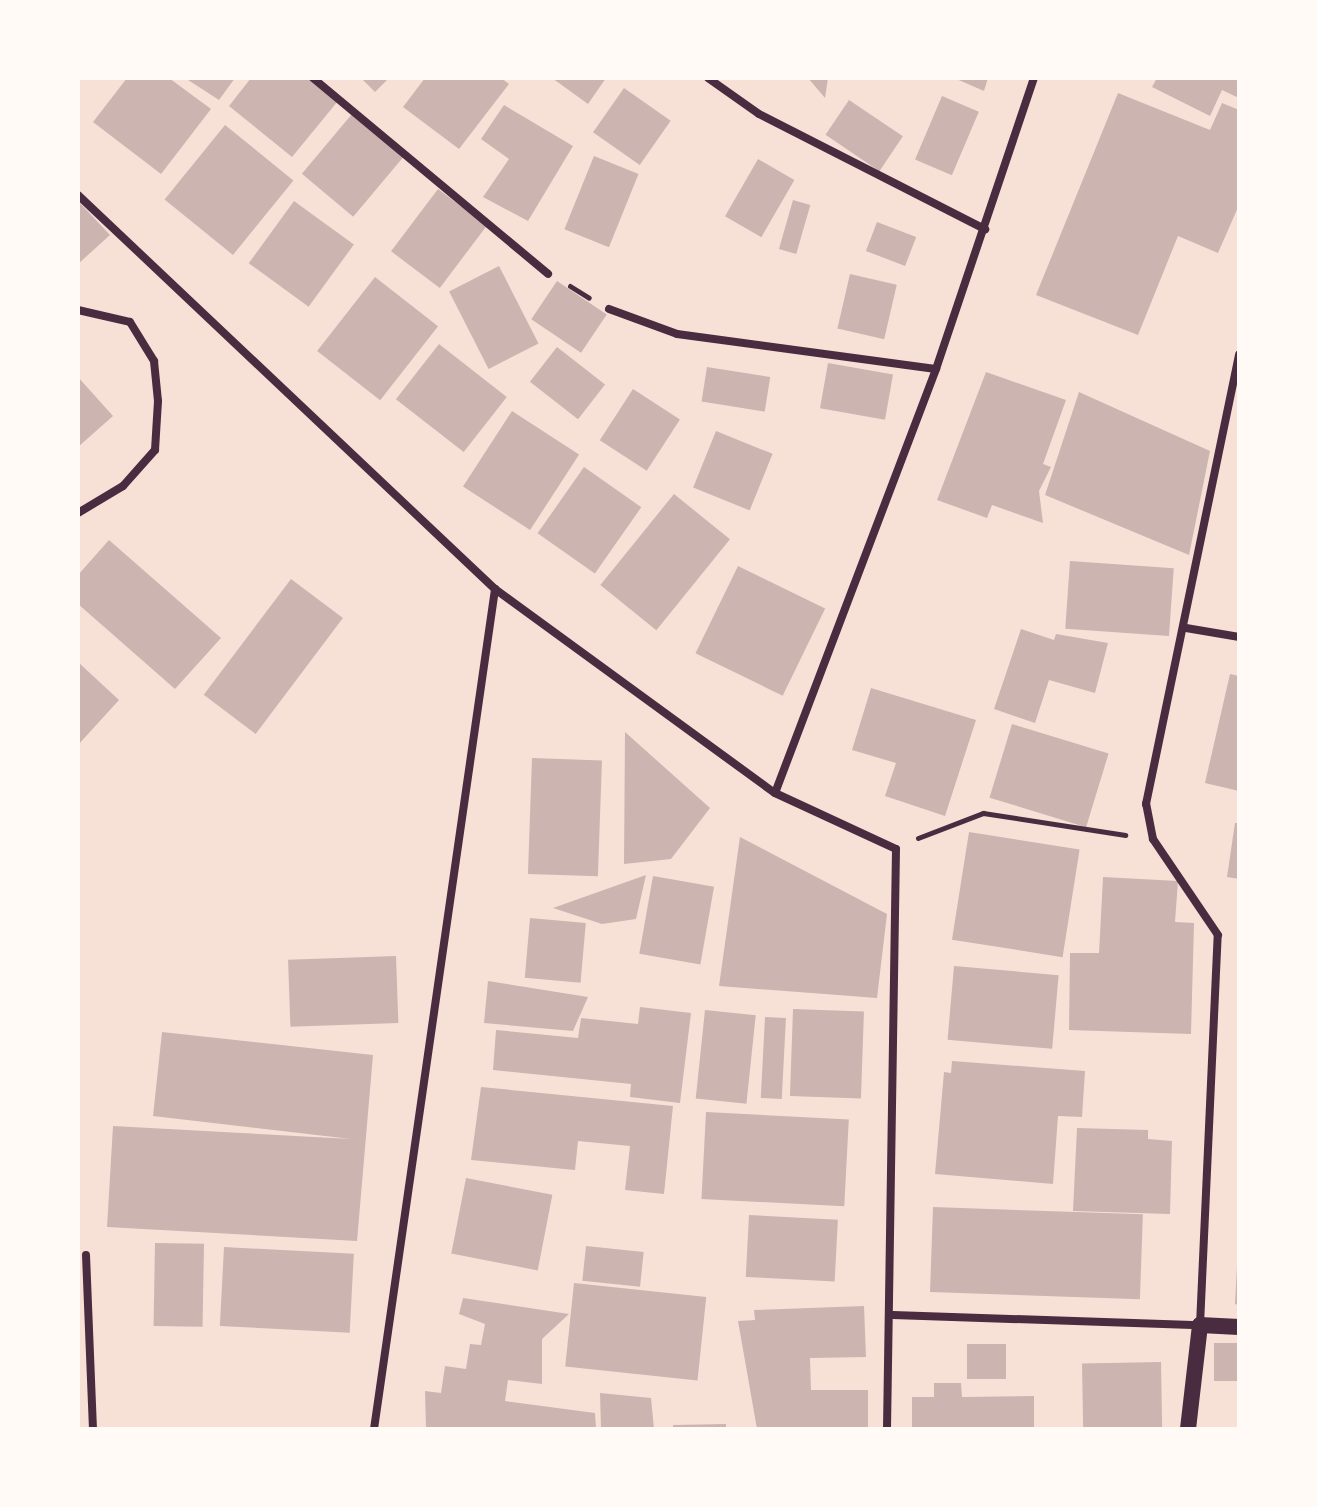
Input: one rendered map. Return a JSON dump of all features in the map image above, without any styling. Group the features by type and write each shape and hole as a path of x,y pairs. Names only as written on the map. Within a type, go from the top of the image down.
{"main road":[{"path":"1188,1429 1200,1325 1239,1327"}],"street":[{"path":"313,78 548,274"},
{"path":"708,78 772,121 985,229"},
{"path":"775,793 936,369 1034,78"},
{"path":"78,195 495,589 775,793 896,849 893,1315 887,1429"},
{"path":"609,309 677,334 936,369"},
{"path":"78,310 130,322 154,361 158,401 155,450 123,486 78,513"},
{"path":"893,1315 1200,1325 1218,935 1153,839 1146,804 1186,628 1239,355"},
{"path":"374,1429 495,589"},
{"path":"1186,628 1239,637"},
{"path":"86,1255 93,1429"}],"path":[{"path":"548,274 609,309"},
{"path":"896,849 983,813 1153,839"}],"building":[{"path":"127,78 169,78 211,109 161,174 93,122"},
{"path":"185,78 235,78 219,100"},
{"path":"251,78 310,78 338,101 292,157 229,106"},
{"path":"361,78 389,78 375,92"},
{"path":"425,78 501,78 509,84 459,149 403,107"},
{"path":"552,78 606,78 588,104"},
{"path":"808,78 828,78 825,98"},
{"path":"954,78 988,78 984,91"},
{"path":"1157,78 1239,78 1239,98 1222,90 1210,116 1152,87"},
{"path":"624,88 671,121 640,165 593,132"},
{"path":"1118,93 1210,130 1222,103 1239,110 1239,205 1218,253 1178,236 1138,335 1036,295"},
{"path":"942,96 979,112 952,175 915,160"},
{"path":"849,100 903,136 879,171 826,135"},
{"path":"504,105 573,146 528,221 483,197 509,159 481,139"},
{"path":"352,114 403,157 353,217 302,174"},
{"path":"225,125 293,180 233,255 165,200"},
{"path":"594,156 639,174 609,247 564,229"},
{"path":"758,159 794,180 761,237 725,216"},
{"path":"438,189 487,226 440,288 391,251"},
{"path":"793,200 810,205 796,254 779,249"},
{"path":"78,201 110,235 78,264"},
{"path":"294,201 354,244 309,307 249,263"},
{"path":"877,222 916,237 905,266 866,251"},
{"path":"499,266 538,344 489,369 449,291"},
{"path":"850,274 897,285 884,339 837,329"},
{"path":"375,277 438,326 380,400 317,351"},
{"path":"557,281 607,315 581,353 531,319"},
{"path":"439,344 507,397 464,452 396,399"},
{"path":"557,347 605,385 578,419 530,382"},
{"path":"828,363 893,374 885,420 820,408"},
{"path":"707,367 770,377 765,412 702,402"},
{"path":"986,372 1066,400 1043,464 1051,467 1039,491 1043,523 992,505 987,518 937,500"},
{"path":"78,377 113,416 78,447"},
{"path":"633,389 680,419 647,471 600,440"},
{"path":"1079,392 1210,451 1189,555 1045,495"},
{"path":"512,411 579,455 530,530 463,486"},
{"path":"716,431 773,454 750,510 693,488"},
{"path":"584,467 641,507 595,574 538,533"},
{"path":"674,494 730,539 656,630 600,585"},
{"path":"109,540 221,638 175,689 78,604 78,575"},
{"path":"1070,561 1174,568 1169,636 1065,629"},
{"path":"738,566 825,609 783,696 695,653"},
{"path":"291,579 343,618 256,734 204,695"},
{"path":"1021,629 1054,640 1056,634 1108,643 1095,693 1049,680 1035,723 994,709"},
{"path":"78,662 119,700 78,745"},
{"path":"1230,674 1239,676 1239,791 1205,783"},
{"path":"871,688 976,720 945,816 885,796 896,763 852,750"},
{"path":"1012,724 1109,754 1086,827 989,798"},
{"path":"625,732 710,808 671,859 624,864"},
{"path":"532,758 602,760 598,876 528,874"},
{"path":"1235,823 1239,823 1239,879 1227,877"},
{"path":"969,832 1080,850 1063,957 952,940"},
{"path":"740,837 887,914 877,998 719,986"},
{"path":"646,875 636,919 602,924 553,908"},
{"path":"653,876 714,887 700,965 639,954"},
{"path":"1103,877 1178,881 1175,922 1194,923 1191,1034 1069,1030 1070,953 1099,953"},
{"path":"530,918 586,923 581,983 525,978"},
{"path":"396,956 398,1023 290,1027 288,960"},
{"path":"954,966 1059,975 1052,1049 948,1040"},
{"path":"488,981 588,997 573,1031 484,1023"},
{"path":"640,1007 691,1013 680,1103 630,1097 631,1084 493,1070 496,1030 578,1038 581,1018 638,1024"},
{"path":"793,1009 864,1011 861,1098 790,1096"},
{"path":"705,1010 756,1015 746,1104 696,1099"},
{"path":"765,1017 786,1018 782,1099 761,1098"},
{"path":"162,1032 373,1055 357,1241 107,1227 113,1126 351,1139 153,1116"},
{"path":"952,1061 1085,1071 1082,1117 1058,1116 1053,1184 935,1174 944,1072 951,1073"},
{"path":"481,1087 673,1106 664,1194 625,1190 630,1146 578,1141 575,1170 471,1160"},
{"path":"706,1112 849,1119 844,1206 701,1199"},
{"path":"1077,1128 1148,1130 1148,1139 1172,1141 1170,1214 1073,1211"},
{"path":"466,1178 552,1195 538,1270 451,1254"},
{"path":"933,1207 1143,1214 1140,1299 930,1292"},
{"path":"749,1215 838,1220 835,1282 746,1277"},
{"path":"155,1243 204,1244 203,1327 154,1326"},
{"path":"586,1246 644,1252 640,1287 582,1281"},
{"path":"224,1247 354,1254 350,1333 220,1326"},
{"path":"1239,1267 1239,1305 1235,1304"},
{"path":"574,1283 706,1297 697,1380 565,1367"},
{"path":"463,1298 569,1314 542,1339 542,1384 508,1380 505,1401 595,1413 596,1429 426,1429 425,1391 441,1393 445,1366 466,1369 470,1344 481,1345 485,1324 459,1314"},
{"path":"864,1306 866,1357 810,1358 811,1390 868,1390 868,1429 757,1429 738,1321 755,1320 754,1310"},
{"path":"1214,1343 1239,1343 1239,1381 1214,1381"},
{"path":"967,1344 1006,1344 1006,1379 967,1379"},
{"path":"1161,1362 1162,1427 1083,1428 1082,1363"},
{"path":"934,1383 961,1383 962,1397 1034,1396 1034,1429 912,1429 912,1397 934,1397"},
{"path":"600,1393 651,1398 654,1429 601,1429"},
{"path":"726,1424 726,1429 673,1429 673,1425"}]}
